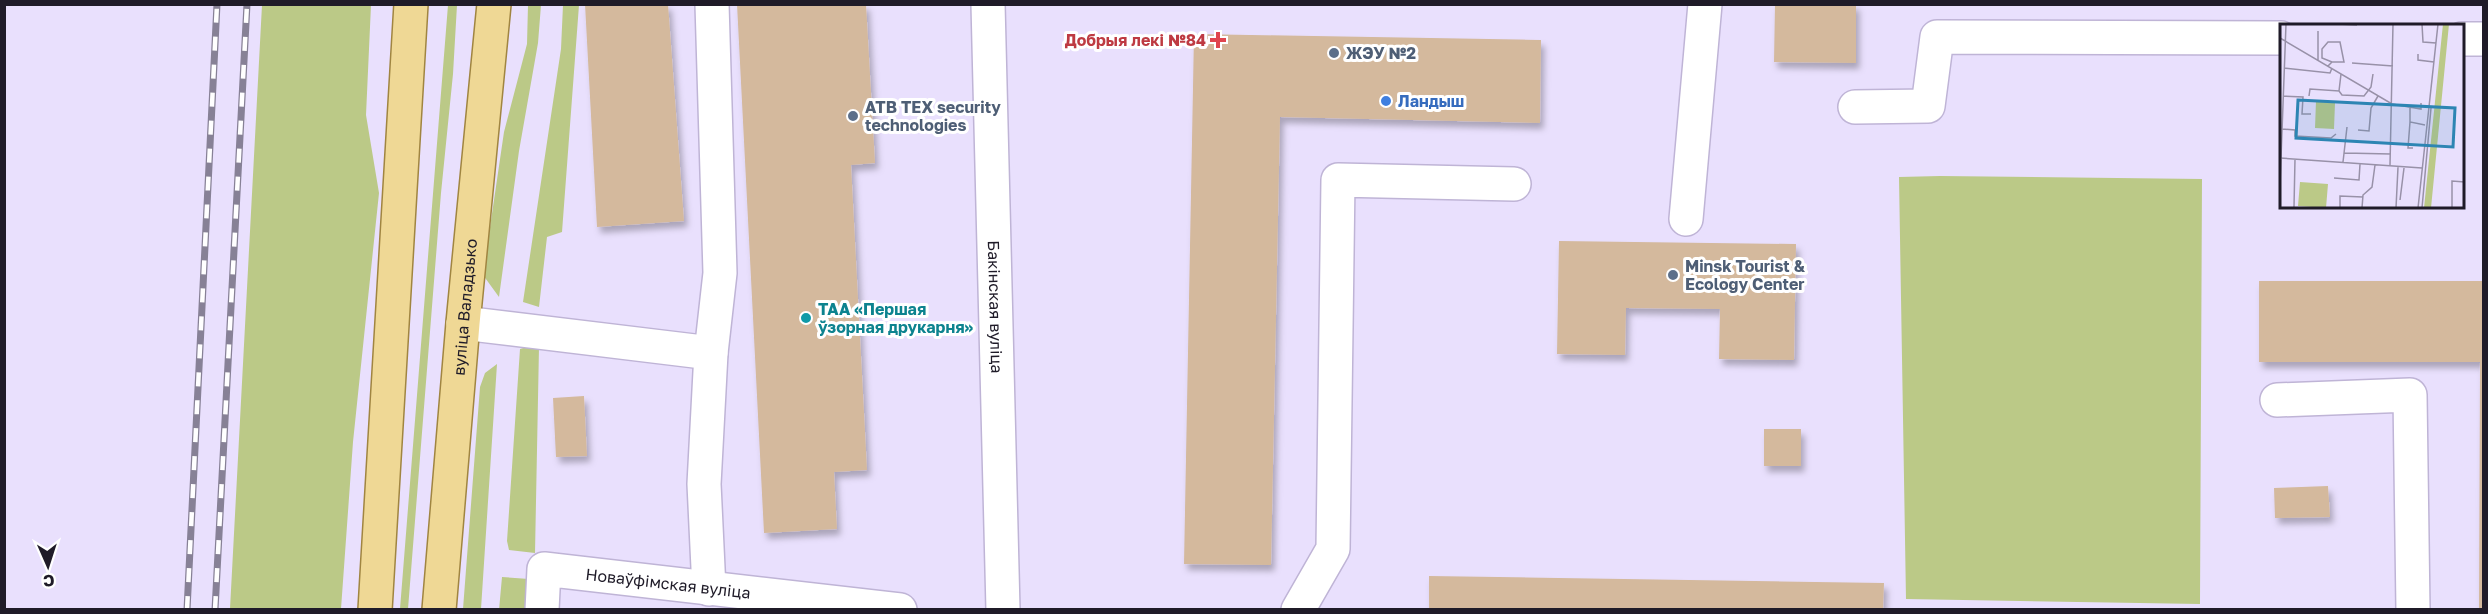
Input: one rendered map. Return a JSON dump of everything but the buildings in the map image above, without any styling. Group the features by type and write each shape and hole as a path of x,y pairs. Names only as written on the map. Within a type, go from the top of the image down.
{"main road":[{"path":"375,609 411,4"},
{"name":"вуліца Валадзько","path":"439,609 463,323 494,4"}],"street":[{"path":"709,589 704,484 711,352 720,273 712,4"},
{"name":"Бакінская вуліца","path":"988,4 1003,609"},
{"path":"1686,219 1705,4"},
{"path":"1855,107 1928,106 1937,37 2280,39"},
{"path":"2464,39 2484,39"},
{"path":"1298,609 1333,549 1338,180 1514,184"},
{"path":"463,323 711,352"},
{"path":"2277,400 2410,395 2413,609"},
{"name":"Новаўфімская вуліца","path":"542,609 544,569 900,609"}],"green space":[{"path":"262,5 371,5 366,115 379,193 353,442 341,609 230,609"},
{"path":"448,5 457,5 453,74 441,193 408,609 400,609"},
{"path":"528,5 541,5 538,43 519,151 499,297 483,275 504,132 527,44"},
{"path":"563,5 579,5 562,232 547,237 539,307 523,302 561,49"},
{"path":"1899,177 2202,179 2200,604 1906,599"},
{"path":"530,346 539,347 535,553 509,550 507,541 520,349"},
{"path":"497,364 481,609 463,609 480,387 485,373"},
{"path":"502,577 529,579 526,609 499,610"}],"railway":[{"path":"187,610 217,4"},
{"path":"215,610 247,4"}],"place":[{"name":"Добрыя лекі №84","path":"1218,40"},
{"name":"ЖЭУ №2","path":"1334,53"},
{"name":"Ландыш","path":"1386,101"},
{"name":"ATB TEX security technologies","path":"853,116"},
{"name":"Minsk Tourist & Ecology Center","path":"1673,275"},
{"name":"ТАА «Першая ўзорная друкарня»","path":"806,318"}]}
